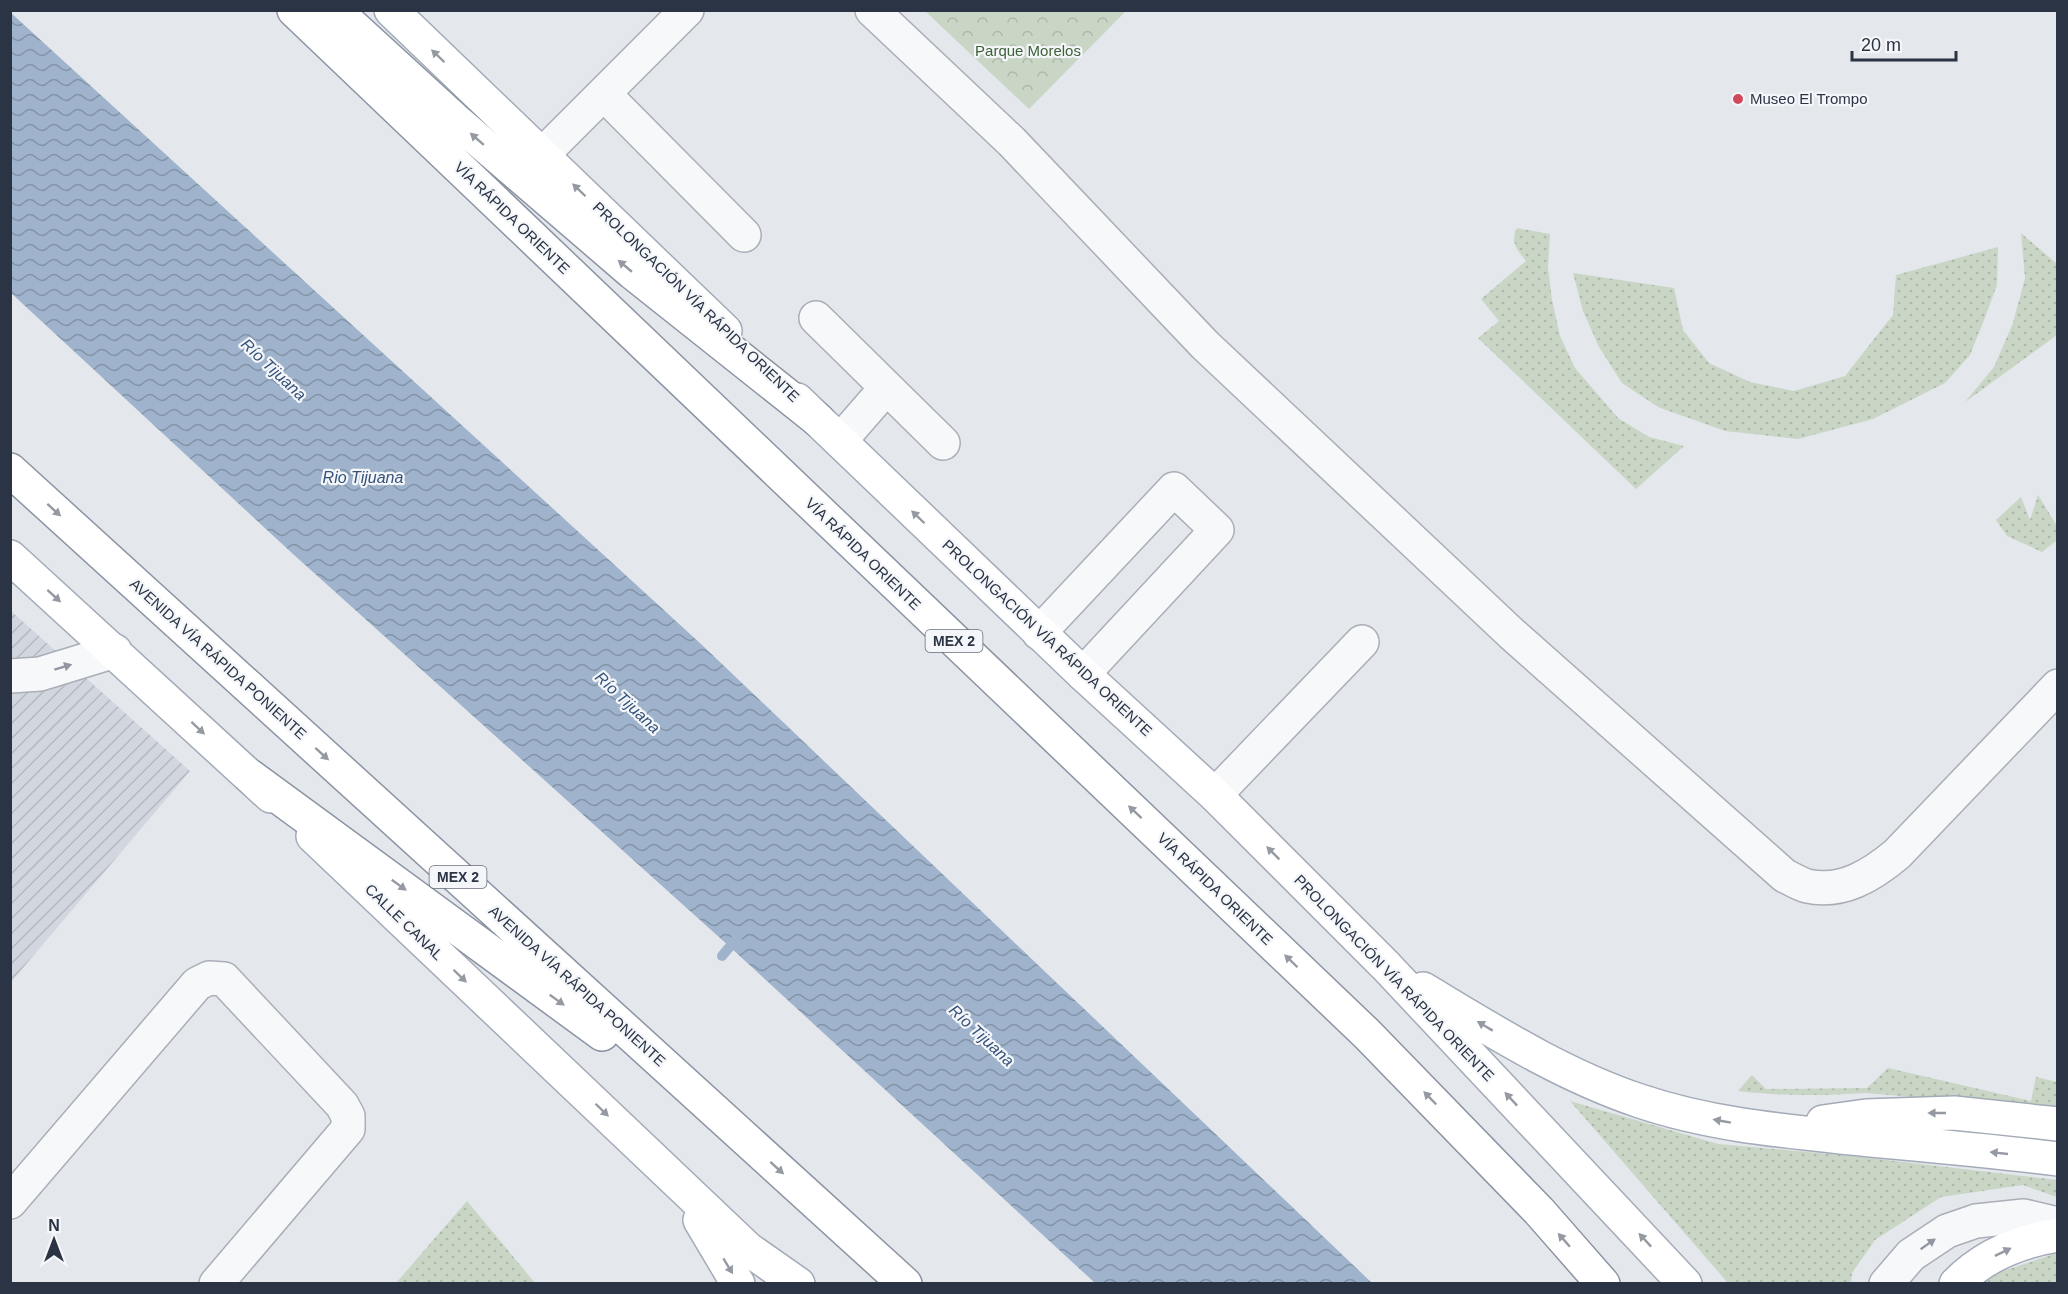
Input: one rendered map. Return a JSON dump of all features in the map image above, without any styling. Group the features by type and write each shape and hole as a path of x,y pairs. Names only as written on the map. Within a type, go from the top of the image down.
{"main road":[{"name":"VÍA RÁPIDA ORIENTE","path":"294,10 1367,1034 1539,1211 1603,1284"},
{"path":"334,10 454,119 615,258 829,431"},
{"name":"PROLONGACIÓN VÍA RÁPIDA ORIENTE","path":"391,10 1039,633 1215,795 1386,966 1685,1284"},
{"name":"AVENIDA VÍA RÁPIDA PONIENTE","path":"10,470 905,1284"},
{"name":"CALLE CANAL","path":"10,557 250,776 748,1249 798,1284"},
{"path":"250,776 742,1136"},
{"path":"1386,966 1524,1050 1585,1081 1642,1102 1714,1120 1772,1130 2058,1159"},
{"path":"1772,1130 1866,1116 1910,1113 1954,1113 2058,1124"},
{"path":"675,1180 738,1284"},
{"path":"1956,1284 1983,1262 2007,1249 2031,1240 2058,1235"}],"street":[{"path":"542,155 687,10"},
{"path":"872,10 1012,142 1205,345 1512,634 1785,876 1806,885 1829,888 1873,873 1897,854 2058,686"},
{"path":"604,94 744,236"},
{"path":"816,318 943,442"},
{"path":"829,431 886,388"},
{"path":"1039,633 1174,489 1183,497 1217,530 1083,674"},
{"path":"1215,795 1362,642"},
{"path":"10,676 40,674 115,651"},
{"path":"10,1202 197,984 209,978 224,979 342,1105 348,1116 348,1130 216,1284"},
{"path":"1886,1284 1911,1256 1947,1231 1976,1221 2024,1216 2058,1224"},
{"path":"748,1249 772,1284"}],"shaded area":[{"path":"11,611 190,771 11,982"}],"green space":[{"name":"Parque Morelos","path":"925,11 1126,11 1029,109"},
{"path":"1517,228 1550,234 1548,267 1552,300 1560,336 1575,368 1618,418 1649,437 1684,446 1636,489 1478,338 1499,321 1481,299 1526,261 1514,242"},
{"path":"2021,233 2057,264 2057,335 1965,402 1994,367 2013,323 2025,278"},
{"path":"1998,247 1997,285 1984,320 1970,355 1945,383 1873,419 1798,439 1725,431 1658,407 1622,383 1599,347 1583,311 1573,273 1674,288 1683,330 1709,363 1750,382 1794,391 1845,376 1893,315 1896,275"},
{"path":"2038,495 2057,526 2057,540 2042,552 2007,536 1996,520 2021,497 2030,520"},
{"path":"1888,1068 2031,1101 2036,1077 2057,1082 2057,1109 1865,1093 1801,1095 1738,1091 1752,1075 1766,1089 1867,1088"},
{"path":"1570,1101 1718,1144 1852,1156 2057,1180 2057,1197 2023,1185 1941,1197 1875,1240 1852,1273 1851,1283 1728,1283"},
{"path":"467,1201 535,1283 396,1283"},
{"path":"2057,1253 2057,1283 1980,1284 2003,1271"}],"water":[{"name":"Rio Tijuana","path":"10,12 701,644 1372,1283 1095,1283 730,947 293,554 11,293"}],"waterway":[{"path":"722,956 737,938"}],"place":[{"name":"Museo El Trompo","path":"1738,99"}],"water label":[{"name":"Río Tijuana","path":"274,369"},
{"name":"Río Tijuana","path":"628,702"},
{"name":"Río Tijuana","path":"982,1035"}]}
